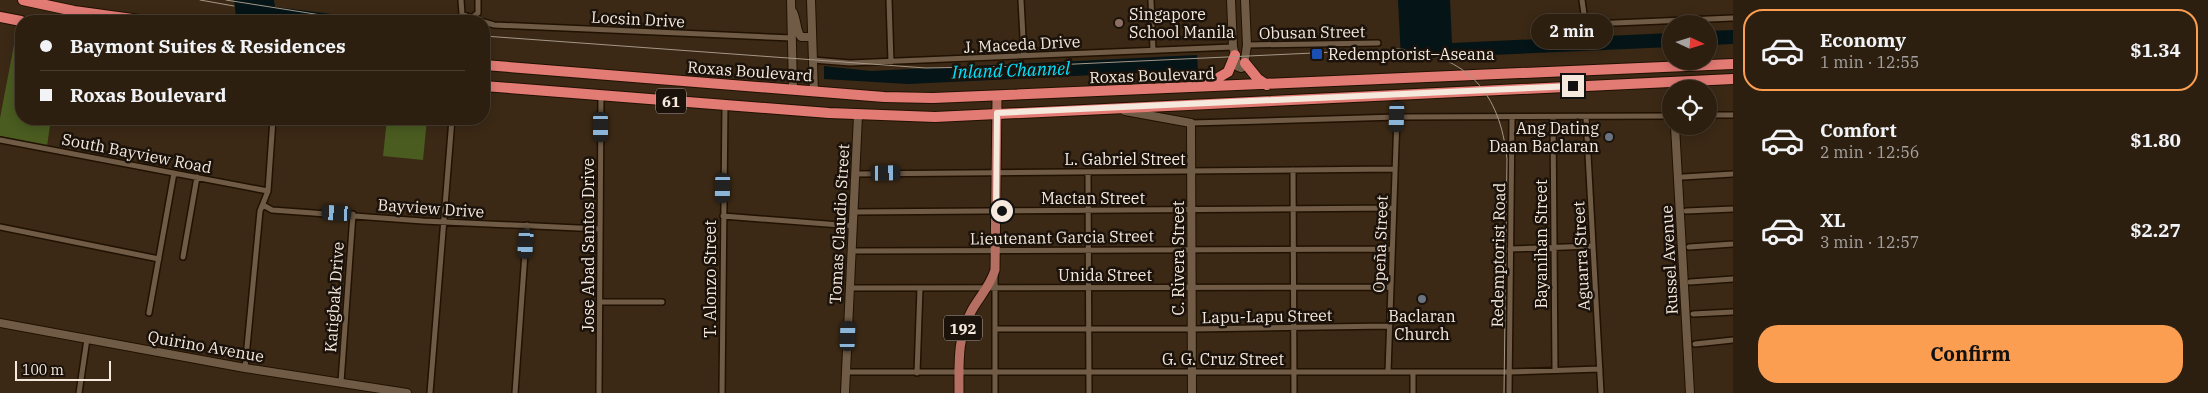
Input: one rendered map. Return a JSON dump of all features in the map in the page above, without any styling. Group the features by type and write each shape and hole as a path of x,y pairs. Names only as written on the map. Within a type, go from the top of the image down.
{"highway":[{"path":"23,0 103,15"},
{"path":"0,17 15,21"},
{"path":"1202,88 1228,72 1234,51"},
{"path":"1245,63 1258,79 1267,85"},
{"name":"Roxas Boulevard","path":"490,65 884,97 997,97 1402,77 1733,64"},
{"name":"Roxas Boulevard","path":"1717,81 1733,79"},
{"name":"Roxas Boulevard","path":"490,87 858,115 935,117 1662,85"}],"main road":[{"name":"192","path":"959,393 961,333 973,309 992,288 996,270 997,97"}],"street":[{"name":"Locsin Drive","path":"461,0 461,11 464,15"},
{"path":"476,15 478,0"},
{"path":"791,0 794,90"},
{"path":"811,0 814,92"},
{"path":"889,0 891,62"},
{"path":"1021,0 1024,56"},
{"path":"1151,0 1153,50"},
{"path":"1231,0 1234,51 1239,67 1244,67 1247,45 1245,0"},
{"path":"1582,0 1582,16 1585,22 1591,24 1733,18"},
{"path":"791,9 797,21 799,35 802,37 812,37"},
{"name":"Locsin Drive","path":"490,24 792,38"},
{"name":"Obusan Street","path":"1247,45 1378,43"},
{"name":"J. Maceda Drive","path":"813,60 850,63 1153,50 1234,51"},
{"name":"Jose Abad Santos Drive","path":"599,393 600,96"},
{"name":"T. Alonzo Street","path":"722,393 725,105"},
{"path":"1108,108 1191,123 1397,117 1552,118 1662,116"},
{"path":"1717,115 1733,114"},
{"name":"Tomas Claudio Street","path":"845,393 858,115"},
{"name":"Opeña Street","path":"1388,372 1397,117"},
{"name":"Aguarra Street","path":"1586,117 1601,393"},
{"name":"Redemptorist Road","path":"1508,393 1512,118"},
{"name":"Bayanihan Street","path":"1552,118 1555,370"},
{"name":"C. Rivera Street","path":"1191,123 1192,393"},
{"path":"245,368 260,210 268,191 273,125"},
{"path":"430,393 452,125"},
{"name":"Russel Avenue","path":"1676,135 1690,393"},
{"name":"South Bayview Road","path":"0,140 268,191"},
{"name":"L. Gabriel Street","path":"855,174 1395,169"},
{"path":"1294,170 1294,393"},
{"path":"1088,172 1089,393"},
{"path":"149,313 174,173"},
{"path":"1683,177 1733,174"},
{"path":"183,257 197,178"},
{"name":"Bayview Drive","path":"263,205 272,210 353,214 444,222 600,228"},
{"name":"Mactan Street","path":"853,212 1394,208"},
{"path":"1686,211 1733,208"},
{"name":"Katigbak Drive","path":"340,382 353,214"},
{"path":"723,216 853,226"},
{"path":"516,393 527,225"},
{"path":"0,228 159,259"},
{"path":"1689,247 1733,244"},
{"path":"1510,248 1593,246"},
{"name":"Lieutenant Garcia Street","path":"852,251 1392,248"},
{"path":"1690,282 1733,279"},
{"name":"Unida Street","path":"850,288 1391,287"},
{"path":"917,373 920,288"},
{"path":"992,288 995,329 995,393"},
{"path":"600,302 662,302"},
{"path":"1692,314 1733,312"},
{"name":"Quirino Avenue","path":"0,323 245,368 407,393"},
{"name":"Lapu-Lapu Street","path":"995,329 1192,330 1389,326"},
{"path":"79,393 87,339"},
{"path":"1695,344 1733,340"},
{"name":"G. G. Cruz Street","path":"846,372 1509,372 1600,369"},
{"path":"1413,372 1413,393"}],"green space":[{"path":"15,45 15,125 50,125 47,146 0,136 0,118"},
{"path":"386,125 426,125 423,160 383,156"}],"water":[{"path":"234,0 274,0 275,7 340,15 236,15"},
{"path":"1398,0 1450,0 1452,43 1662,33 1662,47 1401,59"},
{"path":"1733,30 1733,44 1718,45 1718,31"},
{"name":"Inland Channel","path":"1197,55 1198,70 908,84 824,79 824,66 871,71"}],"tram line":[{"path":"200,0 234,6"},
{"path":"226,0 321,15"},
{"path":"490,36 926,68 1032,66 1400,49 1424,53 1444,60 1462,69 1488,97 1497,115 1503,136 1507,159 1504,393"}],"place":[{"name":"Singapore School Manila","path":"1119,23"},
{"name":"Redemptorist–Aseana","path":"1317,54"},
{"name":"Ang Dating Daan Baclaran","path":"1609,137"},
{"name":"Baclaran Church","path":"1422,299"}],"route":[{"path":"1002,211 996,211 997,113 1573,86"}]}
